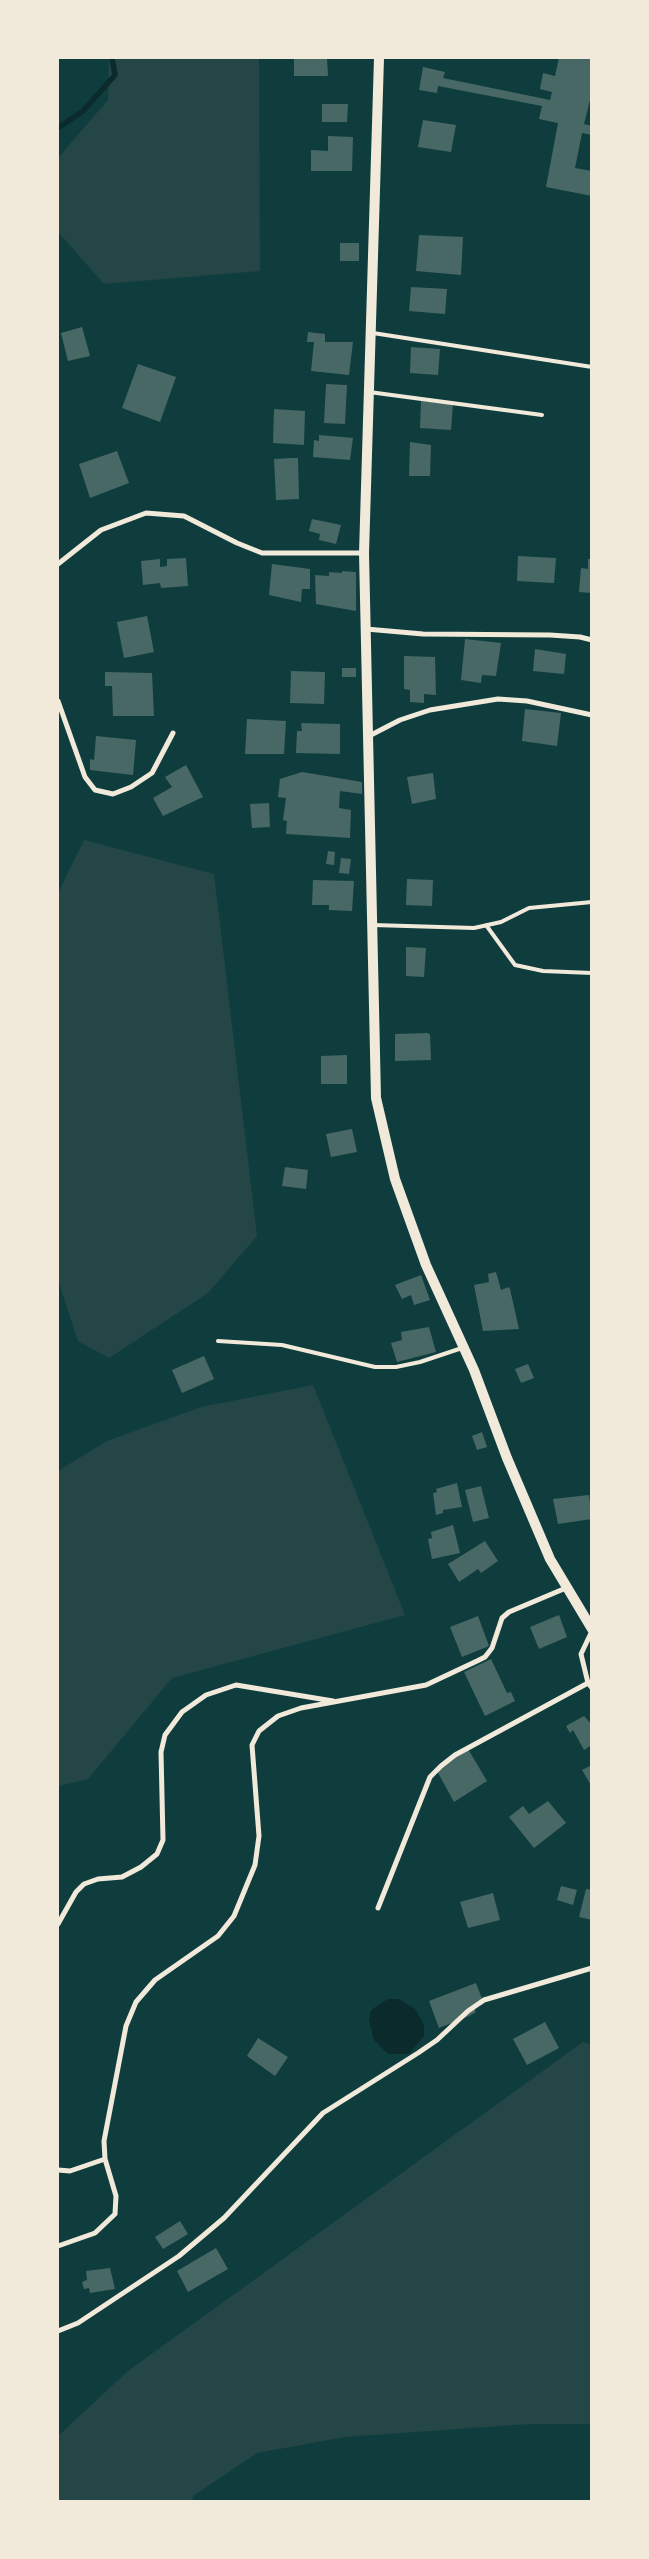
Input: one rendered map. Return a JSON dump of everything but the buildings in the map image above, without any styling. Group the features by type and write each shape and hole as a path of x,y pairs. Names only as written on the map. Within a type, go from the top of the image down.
{"main road":[{"path":"379,58 364,553 376,1098 395,1179 426,1265 463,1347 550,1559 592,1630"}],"street":[{"path":"58,564 101,530 146,513 184,516 237,543 262,553 364,553"},
{"path":"366,629 423,634 550,635 580,637 592,640"},
{"path":"368,736 400,720 430,710 498,699 526,701 592,715"},
{"path":"58,701 85,777 95,790 112,794 131,787 152,773 173,733"},
{"path":"58,2246 95,2233 115,2214 116,2196 105,2159 104,2141 126,2026 136,2002 155,1980 218,1936 234,1916 255,1866 259,1836 252,1745 259,1731 278,1716 301,1708 426,1685 485,1657 492,1648 502,1618 509,1612 566,1588"},
{"path":"378,1908 430,1777 455,1755 590,1686 581,1654 592,1630"},
{"path":"58,1924 76,1892 84,1884 98,1879 122,1877 141,1867 157,1854 163,1840 161,1752 165,1735 182,1712 206,1695 236,1685 338,1701"},
{"path":"58,2331 78,2323 179,2256 224,2218 323,2113 418,2054 484,2000 592,1968"},
{"path":"58,2170 70,2171 105,2159"}],"lane":[{"path":"371,333 592,367"},
{"path":"369,392 542,415"},
{"path":"373,925 474,928 501,922 529,908 592,902"},
{"path":"486,925 515,965 543,971 592,973"},
{"path":"218,1342 282,1345 375,1367 396,1368 463,1347"}],"shaded area":[{"path":"109,58 259,58 260,271 104,284 58,232 58,158 108,100"},
{"path":"84,840 214,874 257,1236 208,1293 109,1358 78,1341 58,1280 58,893"},
{"path":"313,1385 405,1615 172,1678 88,1779 58,1786 58,1471 107,1441 201,1407"},
{"path":"388,1999 399,1999 415,2009 424,2025 424,2036 409,2054 388,2054 374,2040 369,2020 371,2010"},
{"path":"583,2042 592,2045 591,2424 529,2424 345,2437 257,2453 193,2496 192,2501 58,2501 58,2436 128,2371"}],"waterway":[{"path":"58,128 83,111 115,75 112,58"}]}
